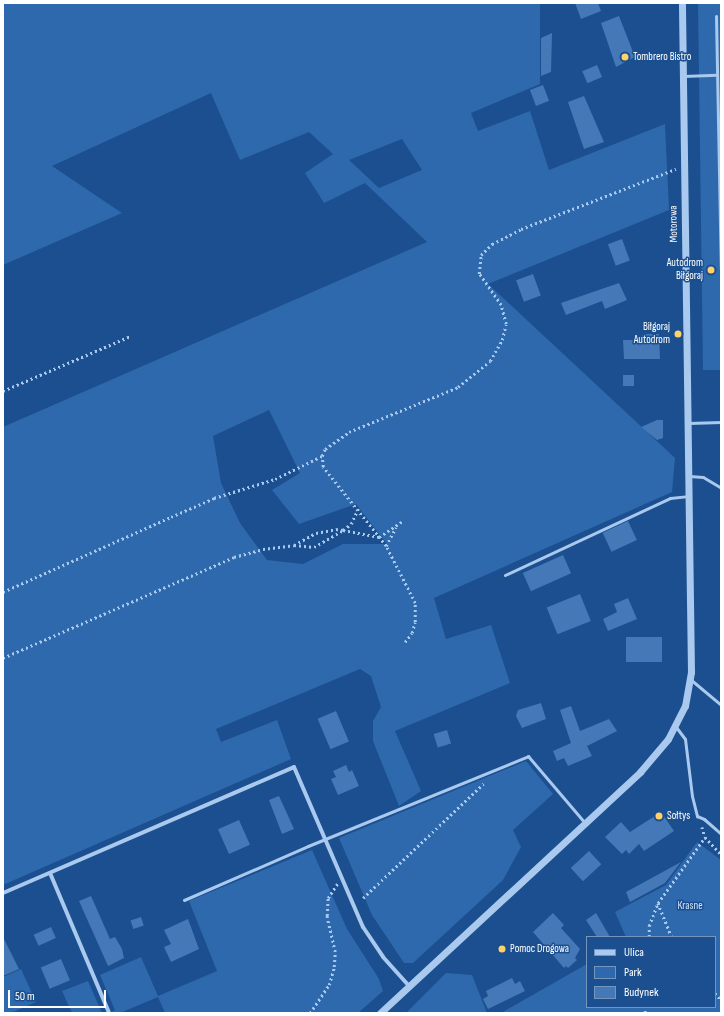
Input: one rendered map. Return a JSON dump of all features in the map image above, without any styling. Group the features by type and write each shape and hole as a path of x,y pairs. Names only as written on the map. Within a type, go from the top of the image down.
{"street":[{"name":"Motorowa","path":"380,1013 653,758 676,727 685,706 690,679 689,472 682,3"},
{"path":"3,893 294,767 369,937 409,986"},
{"path":"50,873 109,1013"}],"lane":[{"path":"716,16 721,269"},
{"path":"683,76 717,75"},
{"path":"688,423 721,422"},
{"path":"689,472 703,477 721,488"},
{"path":"505,574 670,498 689,496"},
{"path":"690,679 721,705"},
{"path":"676,727 685,739 692,796 697,816 704,819 721,834"},
{"path":"184,900 325,839 528,756 585,823"}],"path":[{"path":"3,592 214,498 275,479 322,456 332,442 348,432 458,387 490,361 502,340 506,324 501,305 479,274 481,255 492,244 521,229 684,166"},
{"path":"3,391 131,336"},
{"path":"322,456 323,467 358,508 386,546 415,602 415,622 412,633 405,642"},
{"path":"3,658 234,557 263,549 294,545 314,547 351,524 358,508"},
{"path":"294,545 316,533 336,529 379,537 403,521"},
{"path":"386,546 397,526"},
{"path":"363,898 484,782"},
{"path":"649,936 649,926 658,904 705,837"},
{"path":"709,842 721,854"},
{"path":"310,1013 329,985 335,952 327,916 328,898 334,886 343,881"},
{"path":"658,904 672,936"}],"green space":[{"path":"3,3 540,3 540,84 471,113 478,131 530,111 549,170 665,124 669,210 488,284 675,458 672,492 434,598 446,639 491,625 510,683 395,731 421,791 399,806 373,741 373,721 381,707 371,676 360,669 216,729 221,742 277,720 291,759 3,885 3,427 427,242 365,183 324,203 305,173 333,154 309,132 240,160 211,93 52,166 122,213 3,265","holes":["402,139 422,170 379,188 349,160","269,410 300,473 272,490 299,524 356,504 387,544 343,544 303,564 267,560 240,523 221,483 213,436"]},
{"name":"Autodrom Biłgoraj","path":"698,3 721,3 721,370 703,370"},
{"path":"526,761 553,794 513,830 521,847 503,880 413,963 404,963 372,915 339,838"},
{"name":"Krasne","path":"697,842 721,860 721,1013 501,1013 586,965 586,1008 716,1008 716,936 626,936 615,912 666,885"},
{"path":"312,850 347,929 379,979 383,991 358,1013 165,1013 158,997 120,1013 110,1013 115,1010 100,975 141,957 158,996 217,971 189,901"},
{"path":"21,969 36,1002 11,1013 3,1013 3,977"},
{"path":"446,973 472,975 487,1013 406,1013"},
{"path":"88,981 102,1013 72,1013 62,991"}],"building":[{"path":"575,3 598,3 601,11 581,19"},
{"path":"619,16 635,57 616,67 601,23"},
{"path":"552,33 551,72 541,76 541,38"},
{"path":"597,65 602,77 587,83 582,71"},
{"path":"543,85 549,101 536,106 530,90"},
{"path":"584,96 604,142 584,149 568,102"},
{"path":"622,239 630,261 616,266 608,244"},
{"path":"533,274 541,296 524,302 516,280"},
{"path":"619,283 627,300 605,309 602,301 566,315 561,303"},
{"path":"644,334 659,334 660,359 624,359 623,340 635,340"},
{"path":"623,375 634,375 634,386 623,386"},
{"path":"657,420 663,420 663,438 657,440 641,427"},
{"path":"628,521 637,540 611,552 603,533"},
{"path":"563,555 571,573 531,591 523,573"},
{"path":"580,594 591,621 557,634 547,607"},
{"path":"628,598 637,619 608,631 603,619 617,612 614,604"},
{"path":"626,637 662,637 662,662 626,662"},
{"path":"541,703 546,719 522,728 516,716 518,710"},
{"path":"571,706 580,731 609,719 617,731 587,746 592,756 568,766 564,758 557,761 553,751 571,743 560,710"},
{"path":"336,711 349,741 330,749 318,719"},
{"path":"447,730 451,743 438,747 434,734"},
{"path":"346,765 349,772 352,770 359,786 338,795 331,779 336,777 333,771"},
{"path":"279,796 294,829 282,834 269,800"},
{"path":"661,812 674,831 644,851 639,844 629,854 626,850 622,854 605,837 621,822 630,832"},
{"path":"239,820 250,845 229,854 218,829"},
{"path":"589,851 601,864 583,881 571,868"},
{"path":"681,862 665,883 630,902 626,892"},
{"path":"91,896 110,939 115,937 122,949 124,958 108,966 79,901"},
{"path":"553,913 564,925 561,928 580,949 575,958 577,960 568,968 566,966 564,968 533,932"},
{"path":"596,913 609,936 596,936 586,920"},
{"path":"141,917 144,926 133,929 131,920"},
{"path":"188,919 199,949 171,962 164,947 171,944 164,930"},
{"path":"51,927 56,938 39,946 34,935"},
{"path":"3,937 19,969 3,976"},
{"path":"61,959 70,980 50,989 41,968"},
{"path":"512,978 515,984 520,981 525,991 488,1009 483,999 488,996 486,991"}],"place":[{"name":"Tombrero Bistro","path":"625,57"},
{"name":"Autodrom Biłgoraj","path":"711,270"},
{"name":"Biłgoraj Autodrom","path":"678,334"},
{"name":"Sołtys","path":"659,816"},
{"name":"Pomoc Drogowa","path":"502,949"}]}
